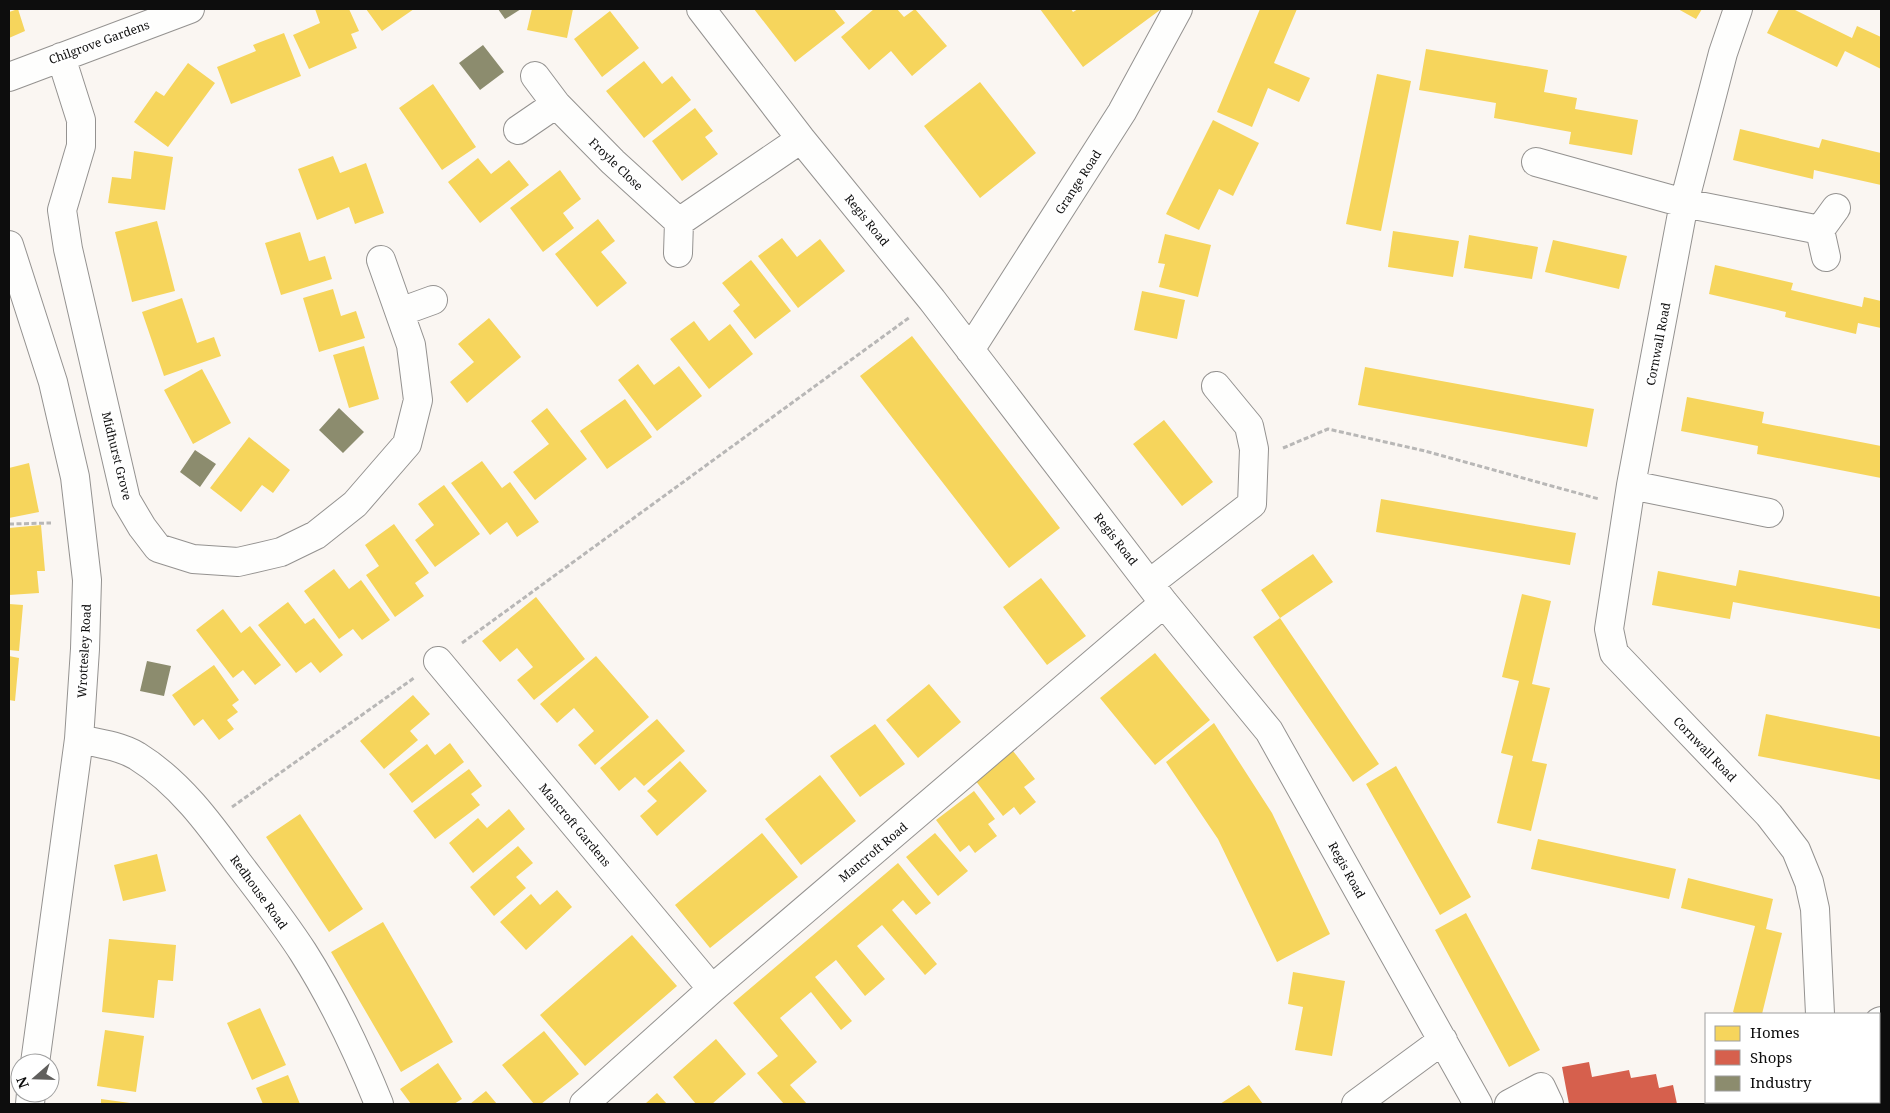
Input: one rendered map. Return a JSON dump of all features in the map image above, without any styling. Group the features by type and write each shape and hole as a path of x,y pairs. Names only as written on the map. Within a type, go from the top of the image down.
{"street":[{"name":"Chilgrove Gardens","path":"9,77 190,9"},
{"name":"Regis Road","path":"700,9 932,300 1157,593 1270,731 1478,1104"},
{"name":"Grange Road","path":"970,350 1122,112 1178,9"},
{"name":"Cornwall Road","path":"1738,9 1723,54 1684,203 1630,496 1609,629 1614,654 1770,815 1796,850 1809,882 1814,909 1820,1013"},
{"name":"Midhurst Grove","path":"61,57 81,120 81,146 62,210 68,249 126,500 158,548 193,558 238,562 281,552 316,535 355,504 407,444 418,400 411,345 381,260"},
{"name":"Froyle Close","path":"535,76 556,104 678,222"},
{"path":"518,130 556,104"},
{"path":"678,253 678,222 801,138"},
{"path":"1536,162 1684,203 1820,230"},
{"path":"1826,257 1820,230 1836,208"},
{"name":"Wrottesley Road","path":"9,245 53,382 75,477 87,580 79,739 37,1053"},
{"path":"400,312 433,300"},
{"name":"Mancroft Road","path":"584,1104 1157,593 1252,504 1254,449 1249,426 1216,386"},
{"path":"1630,496 1769,513"},
{"name":"Mancroft Gardens","path":"438,660 712,989"},
{"name":"Redhouse Road","path":"79,739 112,746 136,755 160,773 186,797 209,824 303,952 332,1002 379,1104"},
{"path":"1356,1104 1443,1040"},
{"path":"1508,1104 1541,1087 1549,1104"}],"path":[{"path":"209,824 438,660 932,300"},
{"path":"1283,449 1328,429 1630,496"},
{"path":"9,524 81,522"}],"building: Homes":[{"path":"18,9 25,31 9,38 9,12"},
{"path":"315,9 349,9 359,31 351,34 357,48 309,69 293,35 320,23"},
{"path":"366,9 414,9 382,31"},
{"path":"532,9 573,9 567,38 527,30"},
{"path":"754,9 834,9 845,23 795,62"},
{"path":"874,9 897,9 904,17 915,9 947,46 912,76 891,51 869,70 841,37"},
{"path":"1040,9 1071,9 1073,12 1078,9 1160,10 1083,67"},
{"path":"1260,9 1297,9 1274,63 1310,78 1299,102 1268,88 1252,127 1217,112"},
{"path":"1678,9 1702,9 1696,19"},
{"path":"1779,9 1793,9 1852,38 1857,26 1881,37 1881,69 1845,51 1837,67 1767,33"},
{"path":"610,11 639,48 602,77 574,39"},
{"path":"284,33 301,76 231,104 217,67 256,51 253,45"},
{"path":"1426,49 1548,70 1544,92 1577,98 1575,109 1638,120 1632,155 1569,144 1571,132 1494,118 1496,103 1419,90"},
{"path":"644,61 662,84 672,76 691,100 644,138 606,91"},
{"path":"188,63 215,83 168,147 134,122 156,91 164,96"},
{"path":"1377,74 1411,81 1381,231 1346,224"},
{"path":"980,82 1036,153 980,198 924,126"},
{"path":"433,84 476,147 442,170 399,108"},
{"path":"695,108 713,131 705,137 718,154 682,181 652,141"},
{"path":"1213,120 1259,143 1233,196 1219,189 1199,230 1166,214"},
{"path":"1740,129 1819,148 1822,139 1881,153 1881,185 1814,170 1813,179 1733,160"},
{"path":"134,151 173,157 165,210 108,203 112,177 131,179"},
{"path":"333,156 340,173 366,163 384,213 355,224 349,207 317,220 298,169"},
{"path":"478,158 491,174 509,160 529,185 480,223 448,182"},
{"path":"560,170 581,199 563,213 574,228 543,252 510,208"},
{"path":"598,219 615,241 601,252 627,283 597,307 555,254"},
{"path":"157,221 175,291 132,302 115,232"},
{"path":"1393,231 1459,241 1453,277 1388,267"},
{"path":"300,232 309,261 325,256 332,279 281,295 265,243"},
{"path":"1165,234 1211,245 1198,297 1159,287 1165,264 1158,263"},
{"path":"1469,235 1538,247 1532,279 1464,268"},
{"path":"782,238 797,257 820,239 845,271 798,308 758,256"},
{"path":"1553,240 1627,256 1619,289 1545,272"},
{"path":"751,260 791,311 755,339 733,311 740,305 722,283"},
{"path":"1715,265 1793,283 1791,290 1862,307 1864,297 1881,301 1881,328 1858,323 1856,334 1785,317 1786,312 1709,294"},
{"path":"333,289 341,316 356,311 365,338 319,352 303,298"},
{"path":"1142,291 1185,300 1177,339 1134,330"},
{"path":"182,298 197,343 214,337 221,356 164,376 142,312"},
{"path":"489,318 521,357 467,403 450,382 474,362 458,344"},
{"path":"694,321 709,341 730,324 753,354 709,389 670,339"},
{"path":"912,336 1060,528 1009,568 860,376"},
{"path":"364,346 379,399 349,408 333,355"},
{"path":"638,364 654,385 679,366 702,396 657,431 618,380"},
{"path":"1365,367 1594,409 1587,447 1358,405"},
{"path":"202,369 231,423 193,444 164,390"},
{"path":"1687,397 1764,412 1762,423 1881,446 1881,478 1757,454 1758,446 1681,431"},
{"path":"625,399 652,437 607,469 580,431"},
{"path":"547,408 587,459 535,500 513,472 549,444 531,421"},
{"path":"1164,420 1213,482 1182,506 1133,444"},
{"path":"249,437 290,470 273,493 262,485 241,512 210,488"},
{"path":"482,461 502,488 510,482 539,522 517,537 507,522 490,535 451,483"},
{"path":"29,463 39,512 9,518 9,468"},
{"path":"444,485 480,534 435,567 415,540 434,525 418,504"},
{"path":"1381,499 1576,533 1570,565 1376,532"},
{"path":"394,524 429,573 415,583 424,596 395,617 366,575 379,566 365,545"},
{"path":"41,525 45,571 37,571 39,593 9,595 9,528"},
{"path":"1313,554 1333,582 1280,618 1261,590"},
{"path":"334,569 349,589 361,580 390,620 362,640 353,629 339,639 304,591"},
{"path":"1739,570 1881,597 1880,629 1733,602 1730,619 1652,605 1658,571 1736,586"},
{"path":"1041,578 1086,636 1047,665 1003,607"},
{"path":"1522,594 1551,601 1532,684 1550,688 1532,761 1547,764 1531,831 1497,823 1513,756 1501,753 1519,681 1502,677"},
{"path":"536,597 585,659 534,700 517,680 533,667 517,648 500,662 482,641"},
{"path":"288,602 305,624 314,618 343,655 320,673 311,662 296,673 258,625"},
{"path":"9,604 23,605 19,651 9,650"},
{"path":"223,609 241,633 250,626 281,665 255,685 243,670 233,678 196,630"},
{"path":"1280,618 1379,764 1353,782 1253,637"},
{"path":"1155,653 1210,720 1155,765 1100,698"},
{"path":"9,656 19,658 15,701 9,700"},
{"path":"596,656 649,717 595,765 578,745 594,731 574,708 557,723 540,704"},
{"path":"214,665 239,700 232,705 238,712 227,720 234,729 219,740 203,719 194,726 172,695"},
{"path":"929,684 961,722 918,758 886,720"},
{"path":"413,695 430,714 410,731 418,740 384,769 360,741"},
{"path":"1766,714 1881,737 1881,780 1758,756"},
{"path":"657,719 685,751 644,786 635,777 619,791 600,768"},
{"path":"1214,723 1272,813 1330,934 1277,962 1218,839 1166,762"},
{"path":"875,724 905,764 860,797 830,756"},
{"path":"450,743 464,762 412,803 389,774 427,744 435,755"},
{"path":"1013,751 1035,779 1024,787 1036,802 1020,815 1014,807 1003,816 975,780"},
{"path":"680,761 707,791 657,836 640,816 657,801 647,791"},
{"path":"1396,766 1471,897 1440,915 1366,784"},
{"path":"469,769 482,786 471,794 480,805 435,839 413,811"},
{"path":"820,775 856,821 801,865 765,819"},
{"path":"974,791 995,819 988,824 997,836 975,853 969,845 960,852 936,820"},
{"path":"509,809 525,829 473,873 449,843 478,818 487,828"},
{"path":"300,814 363,909 329,932 266,837"},
{"path":"762,833 798,877 710,948 675,905"},
{"path":"935,833 968,871 938,896 906,857"},
{"path":"1538,839 1676,869 1669,899 1531,869"},
{"path":"518,846 533,863 516,877 526,888 494,916 470,887"},
{"path":"157,854 166,891 123,901 114,865"},
{"path":"898,863 931,903 916,915 903,900 892,910 937,964 925,975 882,925 857,946 885,979 865,996 836,960 815,977 852,1021 841,1030 811,992 780,1018 817,1062 790,1085 807,1104 784,1104 757,1073 778,1056 733,1003"},
{"path":"1688,878 1773,899 1766,929 1782,933 1762,1013 1733,1012 1755,926 1681,908"},
{"path":"557,890 572,907 526,950 500,922 531,894 540,905"},
{"path":"1466,913 1540,1050 1509,1067 1435,930"},
{"path":"383,922 453,1042 401,1072 331,952"},
{"path":"632,935 677,986 585,1066 540,1015"},
{"path":"109,939 176,945 173,981 158,980 154,1018 102,1012"},
{"path":"1293,972 1345,981 1332,1056 1295,1050 1303,1007 1288,1004"},
{"path":"260,1008 286,1065 252,1080 227,1023"},
{"path":"105,1030 144,1036 136,1092 97,1086"},
{"path":"544,1031 579,1074 541,1104 534,1104 502,1065"},
{"path":"716,1039 746,1074 712,1104 696,1104 673,1077"},
{"path":"438,1063 462,1099 454,1104 411,1104 400,1089"},
{"path":"288,1075 300,1104 263,1104 256,1088"},
{"path":"1249,1085 1263,1104 1220,1104"},
{"path":"486,1091 497,1104 470,1104"},
{"path":"657,1093 667,1104 645,1104"},
{"path":"101,1099 130,1103 130,1104 101,1104"},
{"path":"1728,1103 1764,1103 1764,1104"}],"building: Shops":[{"path":"1589,1062 1592,1077 1629,1070 1631,1078 1656,1074 1659,1088 1673,1085 1677,1104 1569,1104 1562,1067"}],"building: Industry":[{"path":"498,9 521,9 505,19"},
{"path":"483,45 504,72 480,90 459,63"},
{"path":"339,408 364,432 343,453 319,430"},
{"path":"195,450 216,464 200,487 180,472"},
{"path":"147,661 171,666 164,696 140,691"}]}
